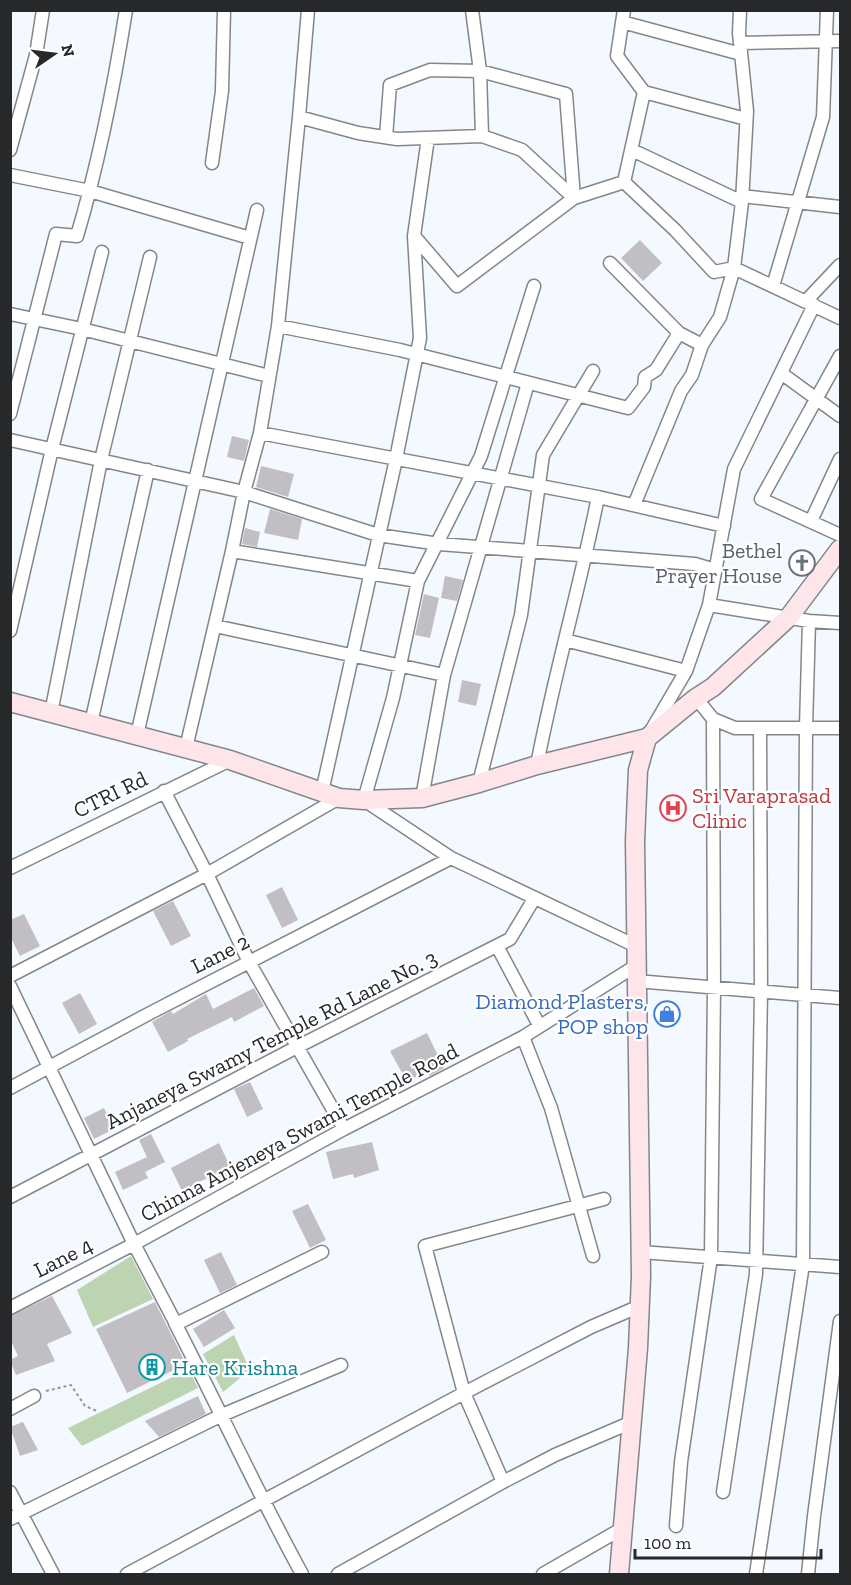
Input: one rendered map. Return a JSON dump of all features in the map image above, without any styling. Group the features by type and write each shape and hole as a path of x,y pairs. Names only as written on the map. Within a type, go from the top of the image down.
{"street":[{"path":"10,150 36,55 43,10"},
{"path":"10,414 56,234 77,236 90,191 116,75 126,10"},
{"path":"212,163 222,91 224,10"},
{"path":"186,748 244,492 260,433 278,326 308,10"},
{"path":"472,10 480,71 482,136"},
{"path":"634,505 681,391 692,375 702,345 720,318 734,268 742,199 746,119 740,10"},
{"path":"773,286 823,117 827,10"},
{"path":"746,119 644,93 616,56 623,16 741,49 825,40 840,41"},
{"path":"386,137 390,84 430,70 480,71 566,94 574,198"},
{"path":"624,182 644,93"},
{"path":"299,117 358,133 397,139 482,136 522,150 574,198"},
{"path":"10,976 207,874 331,795 351,655 396,459 420,338 414,236 428,138"},
{"path":"632,150 742,199 840,207"},
{"path":"10,175 90,191 250,238"},
{"path":"414,236 457,286 574,198 624,182"},
{"path":"624,182 675,230 714,272 734,268 840,318"},
{"path":"137,735 257,210"},
{"path":"10,631 52,449 102,252"},
{"path":"51,713 101,460 150,257"},
{"path":"610,262 679,333 702,345"},
{"path":"632,1575 650,1341 636,956 637,780 642,750 686,671 709,605 734,469 781,373 810,303 840,265"},
{"path":"364,800 400,665 418,581 439,544 481,456 534,286"},
{"path":"10,314 82,329 269,376"},
{"path":"278,326 417,354 628,408 644,387 645,377 656,370 679,333"},
{"path":"840,356 761,499 840,534"},
{"path":"479,783 521,615 543,454 593,371"},
{"path":"781,373 840,416"},
{"path":"422,798 444,675 528,383"},
{"path":"260,433 598,497 724,526"},
{"path":"10,440 244,492 378,535 439,544 694,564 715,570"},
{"path":"811,521 840,459"},
{"path":"91,723 148,470"},
{"path":"537,765 549,697 586,555 598,497"},
{"path":"10,702 230,759 331,795 364,800 422,798 537,765 647,738 713,687 789,617 840,549"},
{"path":"232,550 418,581"},
{"path":"709,605 809,621 840,623"},
{"path":"756,1575 803,1264 806,727 809,621"},
{"path":"215,626 444,675"},
{"path":"565,640 686,671"},
{"path":"696,698 713,719 735,728 840,728"},
{"path":"676,1526 681,1462 711,1257 714,988 713,719"},
{"path":"723,1492 756,1274 761,993 760,728"},
{"path":"620,1575 640,1306 647,1252 647,849 650,757 647,738"},
{"name":"CTRI Rd","path":"10,868 230,759"},
{"path":"164,791 249,962 344,1129"},
{"path":"364,800 451,858 534,899 636,956"},
{"name":"Lane 2","path":"10,1088 451,858"},
{"name":"Anjaneya Swamy Temple Rd Lane No. 3","path":"10,1197 510,939 534,899"},
{"path":"496,946 539,1025"},
{"name":"Chinna Anjeneya Swami Temple Road","path":"10,986 134,1244 344,1129 523,1037 636,956"},
{"path":"648,982 840,998"},
{"path":"523,1037 551,1108 593,1256"},
{"path":"503,1482 464,1393 424,1246 604,1199"},
{"path":"134,1244 222,1415 262,1501 302,1575"},
{"name":"Lane 4","path":"10,1308 134,1244"},
{"path":"175,1323 322,1252"},
{"path":"647,1252 840,1267"},
{"path":"127,1575 464,1393 591,1327 640,1306"},
{"path":"808,1575 840,1322"},
{"path":"16,1516 222,1415 341,1365"},
{"path":"10,1409 36,1395"},
{"path":"338,1575 503,1482 555,1455 632,1422"},
{"path":"10,1492 16,1516 53,1575"},
{"path":"543,1575 623,1528"}],"path":[{"path":"36,1395 57,1387 71,1385 85,1406 97,1411"}],"green space":[{"path":"131,1256 153,1299 93,1327 77,1290"},
{"path":"234,1335 250,1370 223,1392 203,1354"},
{"path":"189,1369 198,1388 82,1446 68,1428"}],"building":[{"path":"640,240 662,263 643,281 621,258"},
{"path":"232,436 249,440 244,461 227,457"},
{"path":"261,466 294,474 288,497 256,487"},
{"path":"270,509 302,519 298,540 264,533"},
{"path":"245,528 260,532 257,547 242,544"},
{"path":"445,576 463,580 457,601 441,598"},
{"path":"424,594 439,598 430,638 415,635"},
{"path":"462,680 481,684 476,706 458,702"},
{"path":"282,887 298,920 282,928 266,895"},
{"path":"173,901 191,936 171,946 153,911"},
{"path":"24,914 40,946 20,956 10,936 10,920"},
{"path":"254,988 264,1006 234,1022 232,1017 187,1039 188,1041 168,1052 152,1022 171,1011 173,1014 206,994 213,1009"},
{"path":"80,993 97,1024 79,1034 62,1003"},
{"path":"427,1033 444,1068 430,1076 427,1070 407,1082 390,1051"},
{"path":"250,1082 263,1109 247,1117 234,1089"},
{"path":"104,1108 114,1129 94,1139 84,1118"},
{"path":"151,1134 165,1162 145,1172 148,1178 123,1190 115,1172 147,1157 139,1140"},
{"path":"372,1142 379,1170 354,1178 353,1174 333,1179 326,1152"},
{"path":"219,1143 233,1173 218,1180 215,1174 182,1191 171,1168"},
{"path":"308,1204 326,1240 310,1248 292,1211"},
{"path":"221,1252 237,1285 220,1293 204,1260"},
{"path":"52,1296 72,1333 47,1344 55,1361 16,1375 10,1360 18,1356 10,1339 10,1316"},
{"path":"155,1302 186,1364 127,1393 96,1329"},
{"path":"224,1310 235,1328 204,1347 193,1329"},
{"path":"198,1396 206,1414 159,1437 145,1421"},
{"path":"23,1422 38,1450 20,1456 10,1427"}],"place":[{"name":"Bethel Prayer House","path":"802,563"},
{"name":"Sri Varaprasad Clinic","path":"673,808"},
{"name":"Diamond Plasters, POP shop","path":"667,1014"},
{"name":"Hare Krishna","path":"152,1367"}]}
